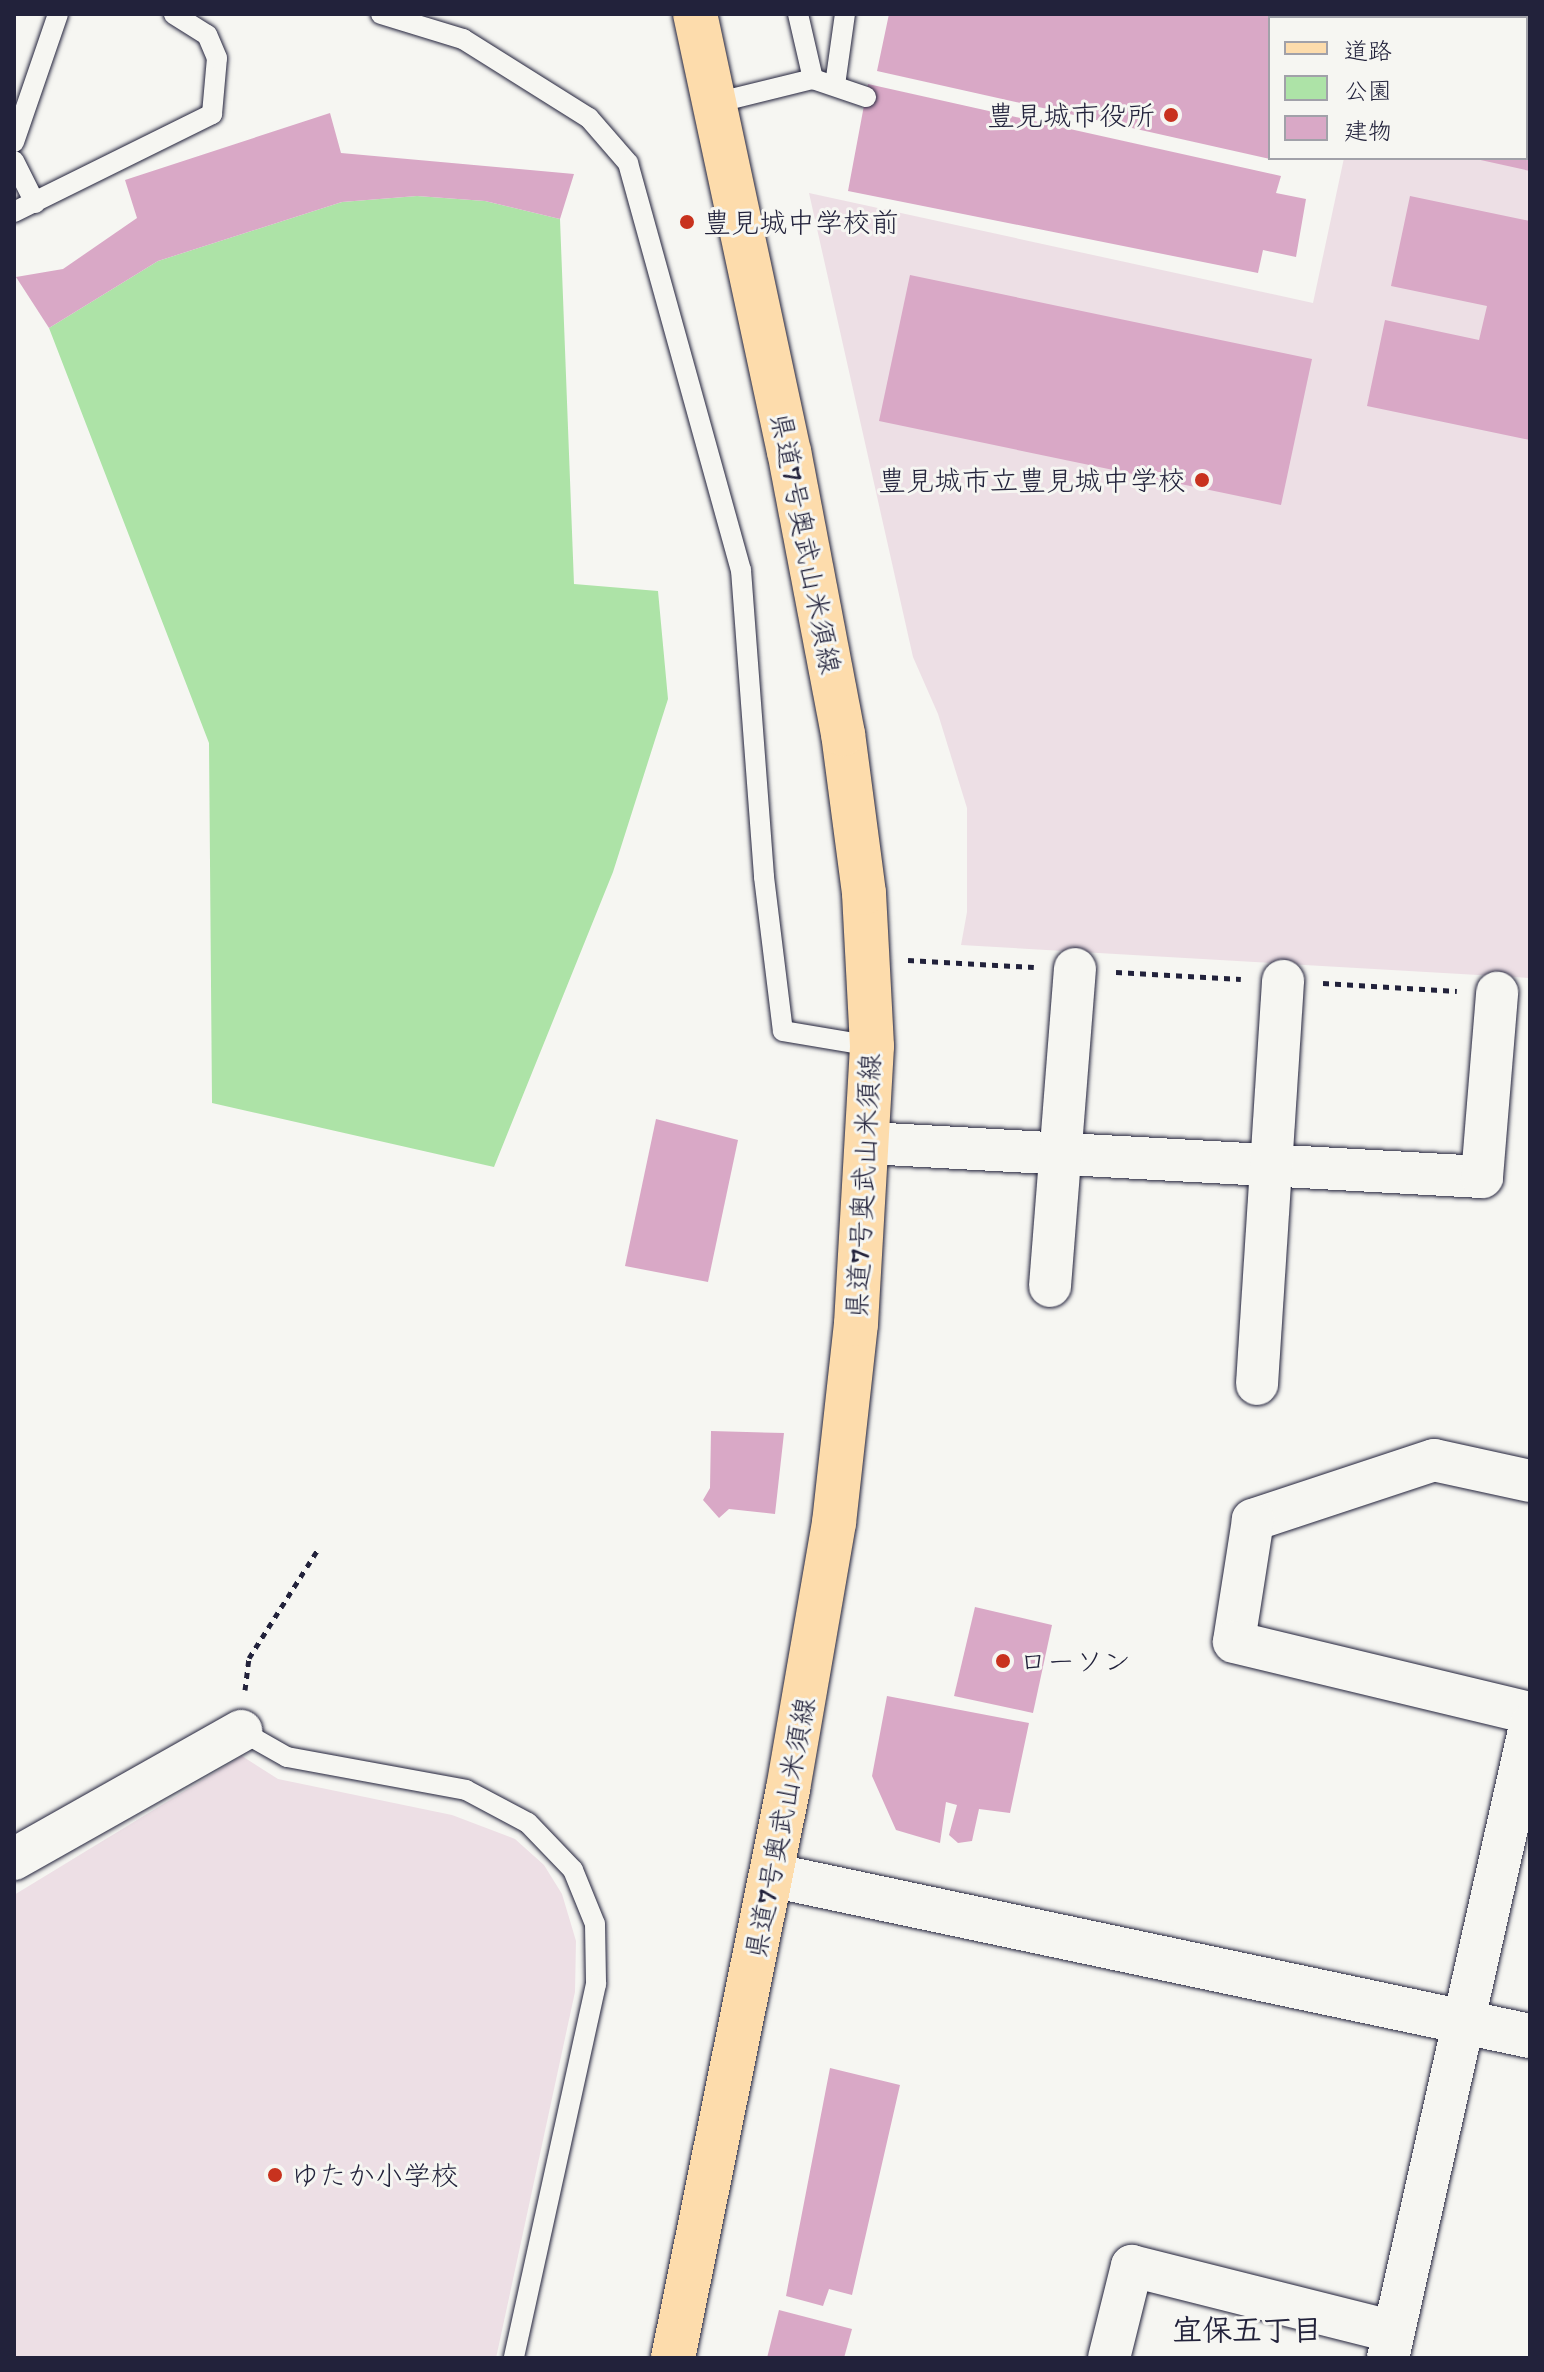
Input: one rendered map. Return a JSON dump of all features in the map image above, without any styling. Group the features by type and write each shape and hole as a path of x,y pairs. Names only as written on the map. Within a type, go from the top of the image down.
{"main road":[{"name":"県道7号奥武山米須線","path":"673,2358 771,1875 841,1475 868,1143 872,1046 869,958 843,734 695,14"}],"street":[{"path":"1050,1286 1075,969"},
{"path":"1257,1384 1283,981"},
{"path":"868,1143 1482,1177 1497,993"},
{"path":"1530,1481 1434,1460 1253,1520 1234,1642 1530,1713"},
{"path":"1109,2358 1132,2266 1390,2345 1530,1726"},
{"path":"14,1859 241,1731"},
{"path":"771,1875 1530,2036"}],"lane":[{"path":"14,142 58,14"},
{"path":"14,212 212,114 217,58 207,35 174,14"},
{"path":"381,14 463,39 589,118 628,163 741,570 764,877 783,1031 872,1046"},
{"path":"798,14 813,79"},
{"path":"835,85 845,14"},
{"path":"715,103 813,79 866,97"},
{"path":"14,161 35,203"},
{"path":"241,1731 287,1757 466,1790 528,1823 573,1870 595,1924 596,1984 514,2358"}],"path":[{"path":"869,958 1497,993"},
{"path":"241,1731 249,1658 317,1551"}],"shaded area":[{"name":"豊見城市立豊見城中学校","path":"1530,14 1530,978 961,945 967,912 967,808 938,714 913,657 809,193 1313,303 1344,160 1528,160 1528,16 1374,16"},
{"name":"ゆたか小学校","path":"242,1756 278,1779 452,1815 515,1839 544,1865 562,1894 576,1941 575,1992 496,2358 14,2358 14,1895"}],"green space":[{"path":"417,196 485,201 560,219 574,584 658,591 668,699 613,872 494,1167 212,1103 209,743 49,328 158,261 342,202"}],"building":[{"name":"豊見城市役所","path":"889,14 1324,14 1268,16 1268,159 877,71"},
{"path":"1501,14 1510,16 1444,16"},
{"path":"1528,20 1530,20 1530,171 1480,160 1528,160"},
{"path":"868,84 1281,176 1276,193 1306,199 1296,257 1263,250 1258,273 848,191"},
{"path":"330,113 341,153 574,174 560,219 485,201 417,196 342,202 158,261 49,328 16,277 63,269 137,218 125,180"},
{"path":"1410,196 1530,221 1530,440 1367,406 1385,320 1479,340 1487,306 1391,286"},
{"path":"910,275 1312,359 1281,505 879,421"},
{"path":"656,1119 738,1140 708,1282 625,1266"},
{"path":"711,1431 784,1433 775,1514 729,1509 719,1518 703,1500 710,1488"},
{"name":"ローソン","path":"975,1607 1052,1625 1033,1713 954,1696"},
{"path":"887,1696 1029,1723 1010,1813 979,1809 972,1841 958,1843 949,1835 957,1805 946,1802 940,1843 896,1830 872,1776"},
{"path":"830,2068 900,2085 852,2295 829,2289 823,2306 786,2296"},
{"path":"779,2310 852,2329 844,2358 767,2358"}],"place":[{"name":"豊見城市役所","path":"1171,115"},
{"name":"豊見城中学校前","path":"687,222"},
{"name":"豊見城市立豊見城中学校","path":"1202,480"},
{"name":"ローソン","path":"1003,1661"},
{"name":"ゆたか小学校","path":"275,2175"}],"district":[{"name":"宜保五丁目","path":"1247,2330"}]}
